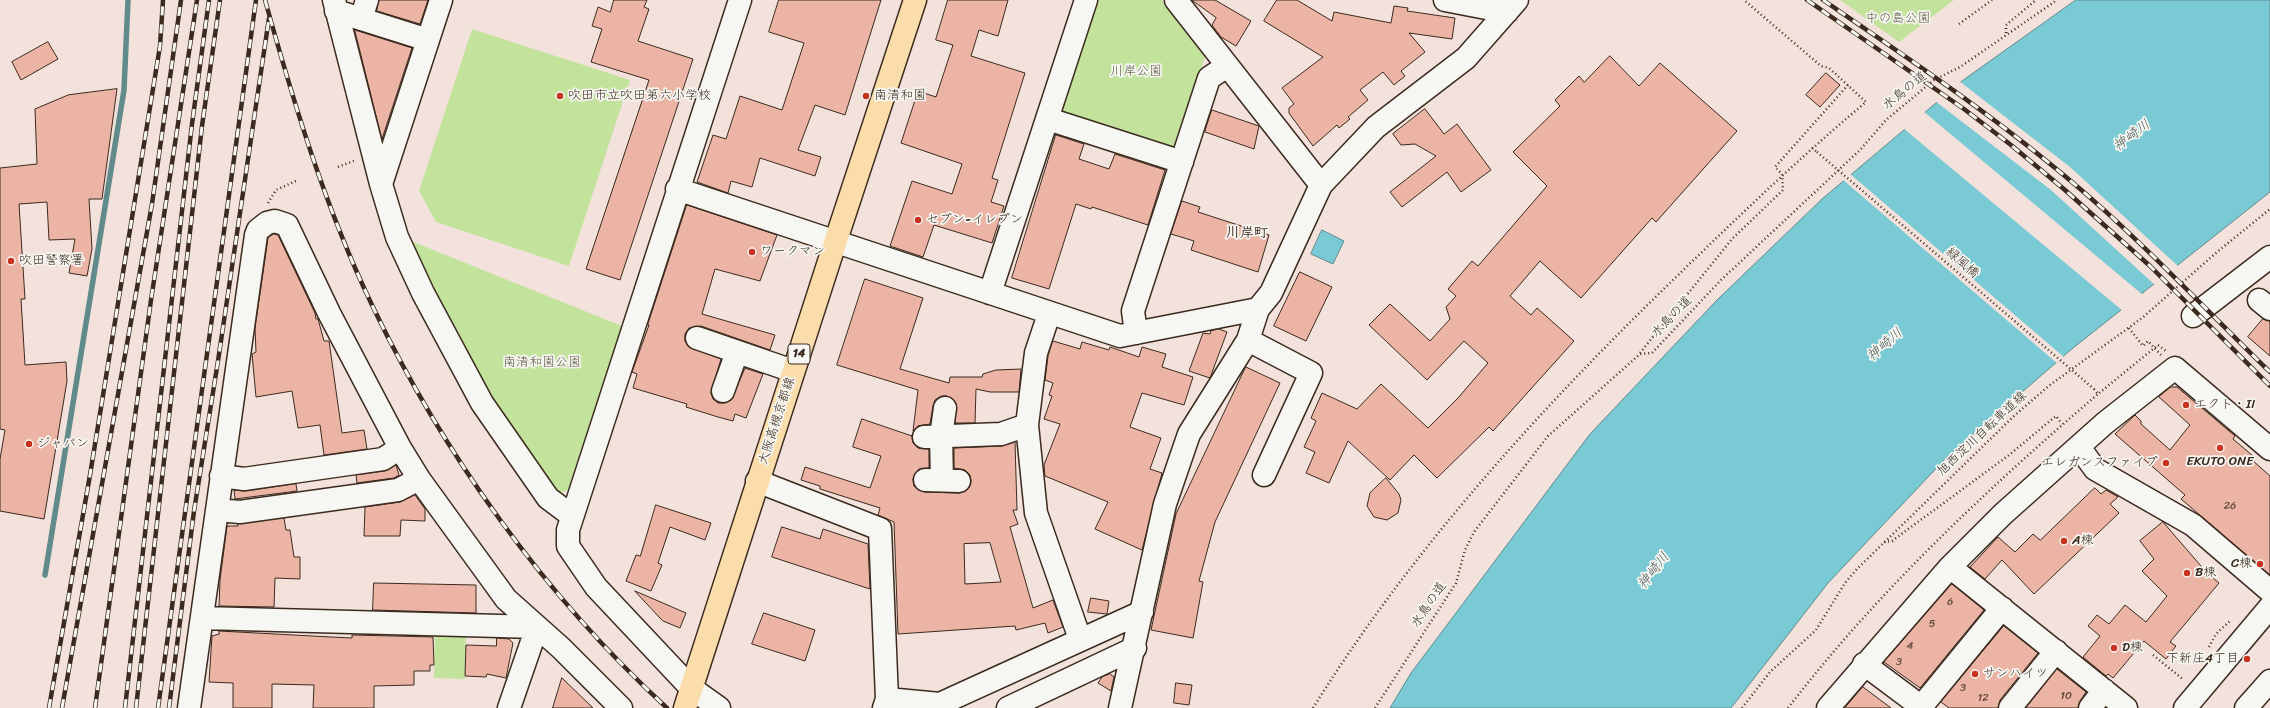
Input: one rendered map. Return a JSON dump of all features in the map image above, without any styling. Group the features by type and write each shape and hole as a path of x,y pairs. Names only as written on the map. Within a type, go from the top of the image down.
{"main road":[{"name":"大阪高槻京都線","path":"688,698 757,481 915,0"}],"street":[{"path":"381,184 442,0"},
{"path":"719,708 688,698 596,587 568,546 568,530 677,189 740,0"},
{"name":"大阪高槻京都線","path":"886,89 906,0"},
{"name":"大阪高槻京都線","path":"886,89 924,0"},
{"path":"990,294 1086,0"},
{"path":"1176,0 1321,185"},
{"path":"1449,0 1512,4"},
{"path":"1120,708 1165,504 1189,434 1248,340 1258,309 1271,293 1321,185 1376,127 1466,58 1512,4"},
{"path":"428,40 364,9 335,5 381,184 398,237 423,293 482,403 548,498 572,516"},
{"path":"1136,333 1133,311 1209,78 1227,66"},
{"path":"1048,119 1182,162"},
{"path":"677,189 835,243 1120,336 1258,309"},
{"path":"189,708 256,235 258,230 267,223 282,222 290,229 311,278 400,448 419,479 506,600 621,708"},
{"path":"2193,316 2270,257"},
{"path":"1049,314 1036,353 1027,425 1036,513 1080,639"},
{"path":"696,338 793,371"},
{"path":"1248,340 1311,373 1264,475"},
{"path":"723,391 737,352"},
{"path":"1828,708 1864,664 1950,567 2003,514 2105,423 2175,368 2270,450"},
{"path":"942,480 933,436 945,408"},
{"path":"933,436 1001,434 1027,425"},
{"path":"2079,447 2095,468 2192,525 2270,591"},
{"path":"222,476 244,479 383,459 400,448"},
{"path":"217,510 240,512 398,490 419,479"},
{"path":"757,481 880,529 885,704 940,704 1142,612"},
{"path":"1950,567 2126,708"},
{"path":"2188,701 2270,607"},
{"path":"1864,664 1920,707 2002,608"},
{"path":"202,618 537,628"},
{"path":"509,708 537,628"},
{"path":"1008,708 1134,648"},
{"path":"2010,708 2056,651"},
{"path":"2246,708 2270,681"},
{"path":"2090,708 2104,690"}],"path":[{"path":"1313,708 1348,652 1433,538 1524,434 1645,307 1782,174 1866,102 1829,68 1821,66 1744,0"},
{"path":"1959,24 1992,0"},
{"path":"2006,34 2006,25 2036,0"},
{"name":"水鳥の道","path":"1375,708 1456,583 1465,550 1474,532 1548,436 1640,354 1652,353 1721,280 1860,150 1886,120 1934,80 1960,67 2056,0"},
{"path":"1640,354 1732,239 1783,190 1782,174 1775,167 1848,85"},
{"name":"緑風橋","path":"1812,148 2098,394"},
{"path":"267,223 268,205 271,197 283,186 298,180"},
{"name":"旭西淀川自転車道線","path":"1742,708 1770,672 1816,630 1846,583 1884,542 2015,415 2050,385 2129,328 2270,209"},
{"path":"2129,328 2143,346 2148,342 2161,355"},
{"path":"1788,708 1864,618 1919,557 1995,483 2062,424 2154,348 2158,345 2161,348"},
{"path":"1884,542 1892,541 2009,455 2056,416 2062,424"},
{"path":"2153,655 2188,701"}],"green space":[{"name":"川岸公園","path":"1096,0 1162,0 1205,57 1177,146 1168,151 1066,118 1060,108"},
{"name":"中の島公園","path":"1840,0 1954,0 1899,42"},
{"path":"472,29 630,80 569,266 436,222 419,191"},
{"name":"南清和園公園","path":"406,239 622,326 568,490 554,495 487,398"},
{"path":"435,632 466,633 465,679 434,678"}],"water":[{"name":"神崎川","path":"2076,0 2270,0 2270,192 2073,348 1947,457 1828,583 1731,708 1390,708 1411,673 1590,434 1717,300 1822,199 1962,81"},
{"path":"1322,230 1344,241 1333,264 1311,254"}],"pier":[{"path":"1959,81 2070,167 2179,267 2155,285 2051,190 1935,101"},
{"path":"1923,111 2143,295 2123,311 1903,128"},
{"path":"1849,173 2065,358 2058,364 1842,179"}],"building":[{"path":"379,0 428,0 420,24 377,11"},
{"path":"614,0 647,0 644,7 649,9 638,41 693,59 620,280 586,269 649,80 591,62 602,29 592,26 598,7 610,12"},
{"path":"779,0 881,0 845,115 815,105 798,150 821,157 815,176 760,158 752,187 731,181 728,193 697,182 713,135 726,139 740,96 782,110 804,43 769,32"},
{"path":"948,0 1008,0 998,36 979,30 971,56 1025,73 992,178 998,180 991,202 1004,206 992,243 934,225 923,257 890,246 912,181 952,194 962,164 901,143 918,91 936,97 953,45 936,40"},
{"path":"1192,0 1215,0 1251,21 1236,46 1221,37 1212,25 1216,18"},
{"path":"1277,0 1297,0 1332,21 1334,12 1391,23 1394,6 1408,8 1407,11 1455,18 1452,39 1409,33 1425,52 1401,71 1405,76 1394,85 1383,72 1360,90 1368,100 1348,117 1350,119 1339,128 1337,125 1313,146 1289,113 1289,108 1294,104 1282,88 1323,57 1264,21"},
{"path":"355,30 412,48 382,139"},
{"path":"48,42 58,59 21,80 12,62"},
{"path":"1610,56 1639,86 1660,63 1737,131 1656,222 1652,218 1581,298 1540,261 1510,296 1531,315 1537,308 1574,341 1493,431 1489,427 1437,478 1414,455 1390,480 1348,441 1329,483 1306,473 1315,452 1304,447 1316,421 1311,418 1322,393 1357,409 1381,384 1428,428 1458,398 1488,363 1464,341 1427,380 1369,325 1390,304 1430,341 1450,319 1446,307 1456,296 1448,289 1472,261 1478,266 1547,186 1513,152 1560,106 1555,100 1579,76 1584,82"},
{"path":"1826,73 1840,85 1820,107 1806,95"},
{"path":"117,89 102,199 89,199 92,249 87,276 69,273 75,239 49,240 47,202 19,204 25,299 21,299 25,365 66,362 67,381 44,519 0,511 0,459 5,430 0,429 0,168 37,164 35,109 68,95"},
{"path":"1425,109 1444,134 1457,124 1491,170 1461,192 1447,172 1402,207 1390,192 1436,156 1415,144 1401,145 1393,134"},
{"path":"1212,110 1259,126 1254,149 1205,132"},
{"path":"1056,135 1084,144 1079,159 1109,169 1115,154 1165,170 1148,225 1092,207 1091,209 1076,204 1049,289 1012,278"},
{"path":"1182,201 1200,207 1198,212 1269,235 1258,272 1191,250 1194,241 1171,234"},
{"path":"687,205 777,235 760,281 715,269 702,314 775,335 770,350 701,326 689,328 685,334 685,341 688,346 721,359 711,393 713,399 718,403 725,403 731,400 745,368 763,374 746,418 735,414 733,421 686,407 687,404 633,388 637,374 632,372 649,325"},
{"path":"274,234 278,235 315,313 316,319 318,319 324,341 329,341 342,433 364,430 367,449 324,455 320,425 298,428 292,391 256,397 252,354 256,352 255,328 268,238"},
{"path":"1300,272 1332,287 1306,341 1274,326"},
{"path":"865,279 923,298 900,369 949,383 950,377 982,377 983,374 996,370 1021,369 1019,392 990,392 976,389 975,423 955,423 956,403 947,396 941,396 935,400 930,424 918,426 913,431 918,390 837,365"},
{"path":"2263,319 2270,321 2270,356 2248,337"},
{"path":"1219,329 1227,332 1210,378 1189,371 1203,333 1210,334 1211,331"},
{"path":"1053,341 1080,349 1082,342 1109,350 1110,347 1139,357 1142,347 1166,354 1162,367 1193,377 1184,405 1142,393 1130,427 1161,438 1150,469 1162,473 1142,550 1095,529 1108,502 1045,476 1044,465 1060,424 1044,419 1052,396 1049,395 1053,383 1045,380 1048,356"},
{"path":"1246,367 1280,383 1215,522 1199,581 1203,582 1193,638 1151,630 1176,514"},
{"path":"2171,387 2177,387 2235,436 2233,439 2253,456 2251,459 2270,476 2270,575 2181,499 2185,495 2115,434 2135,415 2141,421 2141,424 2170,450 2190,425 2159,397"},
{"path":"862,419 912,436 913,443 918,448 929,449 929,468 919,469 913,479 914,486 925,492 959,493 969,488 971,482 970,475 965,470 954,468 954,448 1002,446 1015,442 1017,510 1013,510 1018,524 1010,527 1033,608 1053,600 1063,627 1048,633 1045,623 1016,630 1015,626 898,634 894,522 878,515 880,508 820,489 820,486 801,480 805,467 870,488 881,456 853,447","holes":["990,543 1001,582 965,584 964,544"]},
{"path":"396,465 399,475 394,478 357,483 356,475 385,471"},
{"path":"1386,478 1399,494 1401,500 1398,513 1387,520 1374,517 1367,506 1370,493"},
{"path":"296,484 297,491 235,499 234,490 246,491"},
{"name":"A棟","path":"2095,488 2101,494 2106,490 2118,497 2110,504 2119,513 2034,594 2002,560 1985,579 1970,567 1998,537 2015,552 2033,534 2040,540"},
{"path":"415,495 425,509 425,521 401,520 400,536 364,536 365,507 400,502"},
{"path":"656,505 711,523 705,540 670,527 658,563 662,565 651,591 626,581 636,555 640,556"},
{"path":"284,518 286,530 290,530 294,557 300,557 300,579 275,578 274,607 219,606 220,580 227,526 238,526 238,524"},
{"path":"2163,522 2207,573 2219,583 2170,642 2176,646 2166,659 2144,641 2113,678 2108,674 2106,676 2083,657 2100,636 2088,626 2097,615 2109,624 2125,605 2146,622 2167,596 2142,571 2154,559 2140,541"},
{"path":"782,527 820,539 823,529 868,544 870,589 772,557"},
{"path":"374,583 476,585 476,613 373,610"},
{"path":"1952,584 1984,610 1920,688 1884,662"},
{"path":"635,591 686,613 680,628 663,621"},
{"path":"1091,598 1109,601 1107,614 1088,612"},
{"path":"764,613 815,630 805,661 752,644"},
{"path":"2004,626 2038,653 2000,700 1998,708 1949,708 1941,702"},
{"path":"219,631 352,638 352,635 433,637 434,665 430,665 430,671 414,671 414,685 374,686 374,708 313,708 314,685 272,684 272,708 233,708 233,683 209,682 212,636 219,634"},
{"path":"497,638 509,639 513,643 506,678 487,674 486,677 465,676 466,645 496,646"},
{"path":"2057,669 2086,692 2080,701 2078,708 2026,708"},
{"path":"1110,674 1114,677 1111,691 1098,683 1102,677"},
{"path":"562,678 593,708 553,708"},
{"path":"1176,683 1192,685 1189,705 1174,703"},
{"path":"1863,687 1891,708 1845,708"}],"waterway":[{"path":"45,575 124,90 128,0"}],"railway":[{"path":"49,708 90,475 160,46 163,0"},
{"path":"62,708 152,204 181,0"},
{"path":"95,708 151,300 197,0"},
{"path":"125,708 192,124 209,0"},
{"path":"136,708 202,126 220,0"},
{"path":"158,708 256,0"},
{"path":"265,0 287,78 325,193 355,268 400,361 431,415 465,469 501,521 539,571 622,665 667,708"},
{"path":"1807,0 1964,109 2011,145 2065,190 2150,266 2270,386"},
{"path":"1823,0 1981,110 2042,157 2098,204 2148,251 2270,372"},
{"path":"169,708 194,511 269,18"}],"place":[{"name":"吹田市立吹田第六小学校","path":"560,96"},
{"name":"南清和園","path":"866,96"},
{"name":"セブン-イレブン","path":"918,220"},
{"name":"ワークマン","path":"752,252"},
{"name":"吹田警察署","path":"11,261"},
{"name":"エクト・II","path":"2186,405"},
{"name":"ジャパン","path":"29,444"},
{"name":"EKUTO ONE","path":"2220,448"},
{"name":"エレガンスファイブ","path":"2166,463"},
{"name":"A棟","path":"2064,541"},
{"name":"C棟","path":"2260,564"},
{"name":"B棟","path":"2187,573"},
{"name":"D棟","path":"2114,648"},
{"name":"下新庄4丁目","path":"2247,659"},
{"name":"サンハイツ","path":"1975,674"}],"district":[{"name":"川岸町","path":"1247,233"}]}
